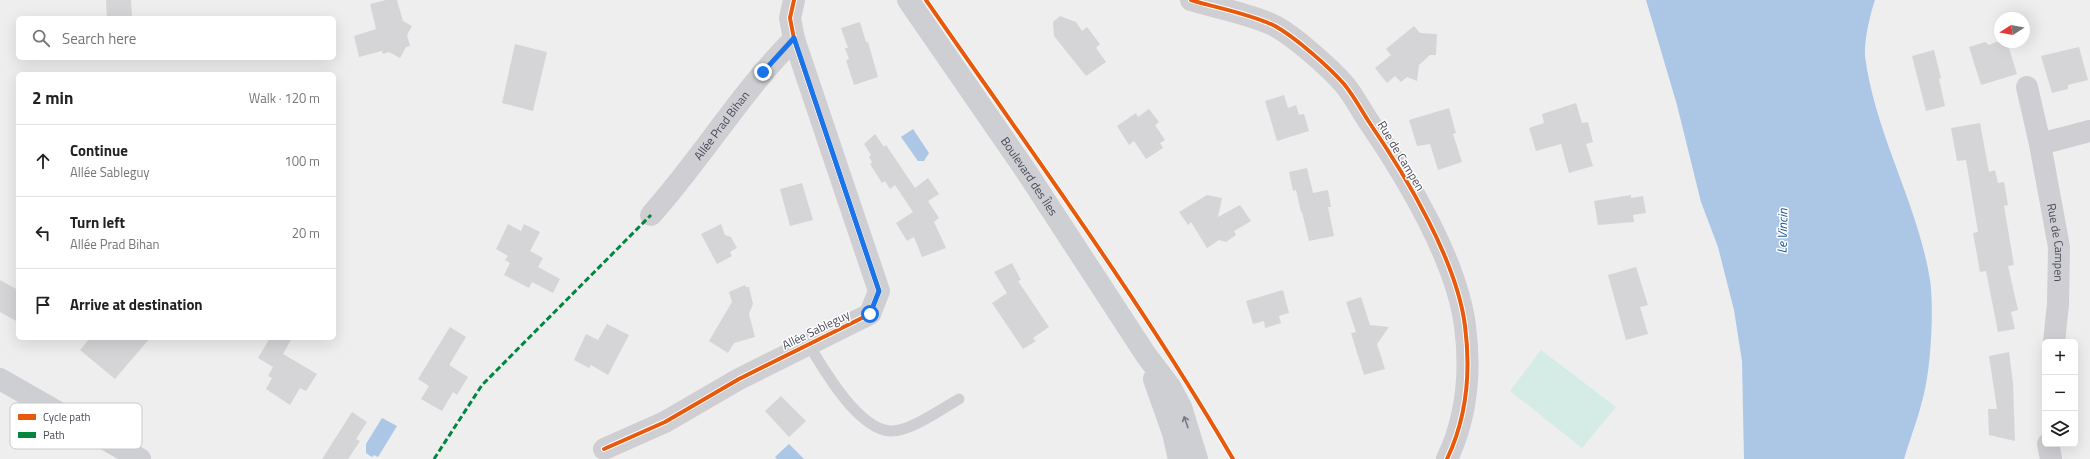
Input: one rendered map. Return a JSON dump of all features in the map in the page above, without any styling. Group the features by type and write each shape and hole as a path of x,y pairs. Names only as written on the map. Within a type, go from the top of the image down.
{"main road":[{"name":"Boulevard des Îles","path":"908,0 1030,176 1146,355 1171,388 1181,407 1197,459"},
{"name":"Boulevard des Îles","path":"1146,355 1173,434 1179,459"},
{"path":"0,379 42,403"},
{"path":"122,449 140,459"}],"street":[{"name":"Allée Sableguy","path":"604,449 665,422 739,379 870,314 879,291 794,38 790,18 794,0"},
{"name":"Rue de Campen","path":"1191,0 1275,26 1295,41 1344,85 1390,151 1443,253 1457,287 1465,325 1468,359 1467,386 1459,429 1447,459"},
{"name":"Allée Prad Bihan","path":"652,215 677,186 773,60 794,38"},
{"name":"Rue de Campen","path":"2027,87 2040,144 2059,247 2058,304 2054,339"},
{"path":"2040,144 2090,131"},
{"path":"2049,447 2051,459"}],"lane":[{"path":"808,345 833,384 866,422 890,431 907,428 959,399"}],"green space":[{"path":"1541,350 1616,407 1582,448 1510,391"}],"water":[{"name":"Le Vincin","path":"1646,0 1875,0 1865,43 1865,56 1870,85 1924,252 1930,280 1932,305 1929,365 1925,389 1921,407 1904,459 1744,459 1742,361 1734,310 1718,247 1701,202 1677,105"},
{"path":"913,129 929,153 924,161 918,161 901,137"},
{"path":"382,418 397,426 378,457 374,455 372,457 366,453 366,444"},
{"path":"789,444 804,459 777,459 775,457"}],"building":[{"path":"106,0 131,0 132,16 107,16"},
{"path":"386,0 397,0 403,21 412,26 407,35 410,46 406,47 400,58 389,52 383,54 382,51 359,57 354,36 376,29 370,4"},
{"path":"1060,16 1076,22 1082,31 1087,27 1100,44 1096,48 1106,62 1086,76 1054,36 1053,22"},
{"path":"860,22 866,42 868,42 878,77 854,85 846,60 849,59 845,48 848,48 841,28"},
{"path":"1414,26 1420,33 1437,34 1436,55 1430,55 1419,65 1417,81 1407,77 1401,82 1395,76 1387,83 1375,68 1391,55 1386,49"},
{"path":"1985,42 1989,45 1994,43 1994,48 2009,48 2017,74 1981,85 1969,47"},
{"path":"515,44 547,52 533,111 502,103"},
{"path":"2079,47 2088,80 2068,85 2068,89 2052,93 2041,56"},
{"path":"1934,50 1941,78 1939,79 1945,106 1926,111 1912,56"},
{"path":"1284,95 1288,108 1296,105 1299,115 1304,114 1309,131 1277,141 1265,101"},
{"path":"1576,103 1582,123 1588,122 1593,142 1586,144 1593,166 1569,173 1561,144 1536,151 1529,128 1544,123 1542,114"},
{"path":"1449,108 1456,133 1453,134 1462,162 1438,170 1430,144 1417,146 1409,120"},
{"path":"1149,109 1159,122 1155,125 1165,140 1160,143 1163,148 1146,159 1134,141 1129,145 1117,126 1136,113 1138,117"},
{"path":"1980,123 1989,172 1995,170 1998,183 2004,182 2008,205 2004,206 2014,265 2008,266 2018,310 2011,312 2015,329 1998,332 1986,271 1980,272 1973,233 1978,232 1966,160 1957,161 1951,128"},
{"path":"875,134 884,147 886,145 915,188 928,178 939,194 928,201 939,218 934,222 946,248 922,257 914,237 907,241 896,223 913,212 895,185 890,189 885,181 882,183 870,164 872,162 869,157 871,155 864,144"},
{"path":"1307,168 1313,193 1328,190 1331,207 1328,207 1334,236 1309,241 1296,190 1293,191 1289,172"},
{"path":"802,183 813,220 790,226 780,189"},
{"path":"1207,195 1222,198 1218,217 1240,205 1251,221 1234,231 1236,235 1226,242 1219,240 1207,248 1191,222 1188,225 1179,212"},
{"path":"1631,195 1631,198 1643,196 1646,213 1633,215 1634,222 1598,225 1594,201"},
{"path":"508,224 521,231 524,224 540,232 530,251 543,258 538,267 560,279 553,293 532,282 529,288 504,275 510,263 505,260 508,256 496,249"},
{"path":"721,224 725,235 731,237 737,248 730,252 732,256 717,264 701,234"},
{"path":"1012,263 1021,280 1018,281 1049,327 1033,338 1036,341 1023,349 992,303 1007,293 994,272"},
{"path":"1636,267 1648,305 1640,307 1648,334 1626,340 1608,275"},
{"path":"0,280 16,289 16,321 0,312"},
{"path":"745,285 746,287 749,287 753,304 749,314 755,337 734,343 728,353 709,341 732,302 729,292"},
{"path":"1283,290 1289,313 1279,316 1281,323 1265,328 1264,321 1253,324 1246,301"},
{"path":"1361,297 1370,325 1389,327 1377,344 1385,369 1364,375 1351,333 1356,332 1346,302"},
{"path":"607,324 629,335 608,375 591,365 589,368 574,360 586,334 598,340"},
{"path":"450,327 466,337 449,365 468,377 457,395 453,392 442,411 421,399 429,386 418,379"},
{"path":"88,340 148,340 115,379 80,350"},
{"path":"269,340 291,340 283,354 317,374 306,391 300,388 290,405 266,389 272,378 268,376 273,367 258,358"},
{"path":"2009,352 2013,383 2015,441 1989,435 1988,409 1997,409 1989,356"},
{"path":"781,396 806,421 789,437 765,411"},
{"path":"352,412 367,422 356,439 360,441 348,459 322,459"}],"marked path":[{"path":"434,459 482,385 651,215"}],"cycle path":[{"path":"604,449 665,422 739,379 870,314 879,291 794,39 790,18 794,0"},
{"path":"926,0 1123,284 1161,341 1233,459"},
{"path":"1191,0 1245,15 1275,26 1292,37 1330,69 1348,89 1414,193 1441,247 1452,274 1460,301 1465,326 1468,360 1466,394 1459,427 1447,459"}],"route":[{"path":"763,72 794,38 879,291 870,314"}]}
